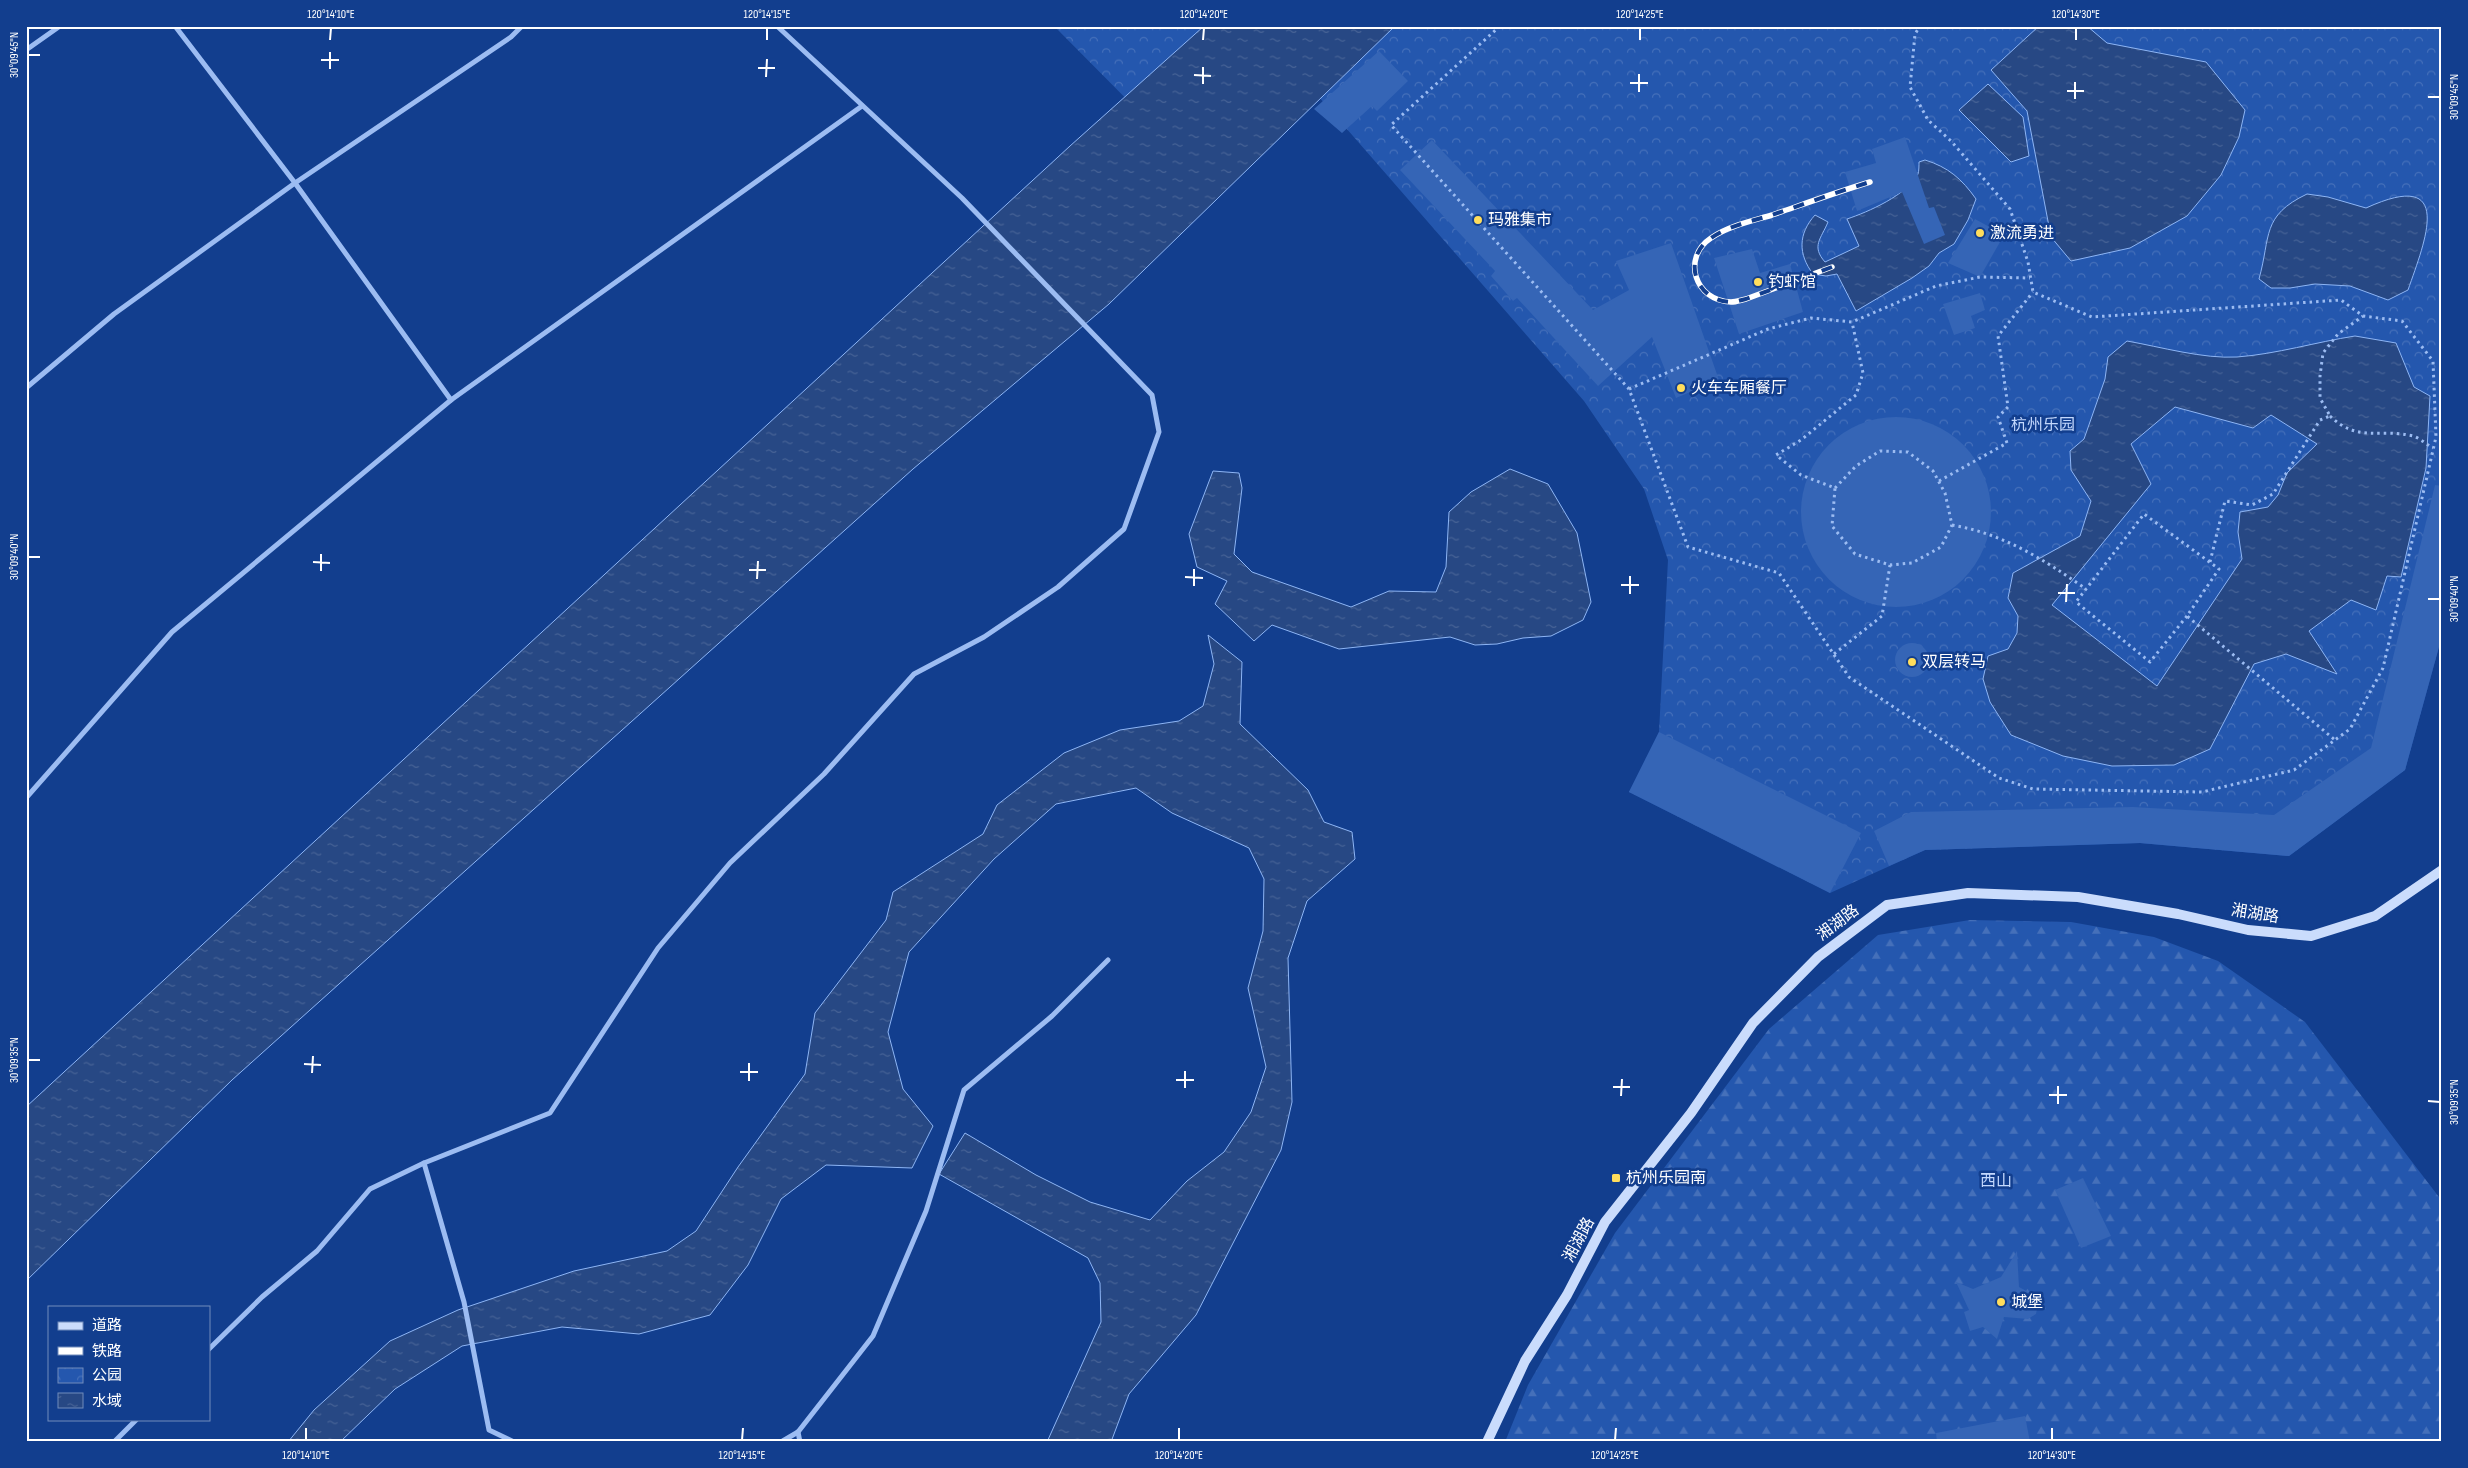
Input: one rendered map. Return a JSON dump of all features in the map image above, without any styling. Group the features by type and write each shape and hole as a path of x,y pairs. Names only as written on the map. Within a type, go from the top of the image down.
{"main road":[{"name":"湘湖路","path":"1487,1442 1525,1361 1567,1295 1605,1222 1691,1113 1753,1023 1818,957 1887,905 1968,893 2078,897 2178,914 2248,930 2311,936 2375,916 2442,870"}],"street":[{"path":"26,50 60,26"},
{"path":"175,26 295,183 451,400"},
{"path":"26,388 114,314 295,183 511,37 522,26"},
{"path":"210,1348 262,1297 317,1251 370,1188 424,1163 550,1113 658,948 730,863 824,774 914,674 984,637 1058,587 1124,529 1159,432 1152,395 971,207 777,26"},
{"path":"26,798 172,632 451,400 862,106"},
{"path":"781,1442 798,1432 873,1336 926,1211 964,1090 1052,1016 1108,960"},
{"path":"424,1163 464,1302 489,1430 514,1442"},
{"path":"114,1442 136,1420"},
{"path":"798,1432 800,1442"}],"path":[{"path":"1500,26 1391,125 1629,389 1688,547 1779,573 1849,677 1999,778 2033,789 2202,792 2294,770 2350,730 2383,668 2436,437 2433,361 2402,321 2363,316 2341,300 2092,317 2033,292"},
{"path":"1920,26 1915,34 1910,87 1928,120 1951,141 2010,209 2028,262 2033,292"},
{"path":"1629,389 1768,329 1811,318 1852,322 1936,286 1980,277 2030,278"},
{"path":"1938,481 2007,443 1998,417 2008,407 1998,336 2033,292"},
{"path":"2363,316 2338,334 2324,353 2320,376 2320,398 2330,416 2341,427 2356,432 2414,437 2433,448"},
{"path":"1835,488 1801,475 1776,456 1801,440 1856,395 1863,373 1852,322"},
{"path":"2210,562 2225,501 2252,505 2273,494 2320,420 2330,416"},
{"path":"1880,451 1908,452 1933,471 1945,494 1952,525 1942,547 1912,563 1890,565 1855,554 1832,526 1835,488 1856,466 1880,451"},
{"path":"2144,514 2210,562 2218,569 2187,616 2150,662 2076,602 2144,514"},
{"path":"1952,525 1975,529 2015,545 2042,558 2086,589"},
{"path":"1834,654 1882,616 1890,565"},
{"path":"2187,616 2335,740"}],"green space":[{"name":"杭州乐园","path":"1054,26 2442,26 2442,636 2405,770 2289,856 2140,843 1925,850 1830,893 1629,792 1659,732 1668,560 1644,489 1584,401 1278,50 1172,145"},
{"name":"西山","path":"1970,920 2071,922 2154,937 2218,961 2305,1022 2442,1201 2442,1442 1505,1442 1528,1385 1615,1233 1769,1029 1878,935"}],"water":[{"path":"1204,26 1395,26 1109,304 913,469 232,1080 26,1281 26,1107 1070,146"},
{"path":"2039,26 2087,26 2107,43 2206,62 2245,110 2239,137 2221,175 2187,216 2130,248 2071,261 2051,237 2027,111 1991,70"},
{"path":"1988,84 2023,117 2029,156 2011,162 1959,110"},
{"path":"1925,160 1948,170 1965,185 1976,199 1968,220 1954,244 1939,253 1929,266 1856,311 1837,274 1826,276 1813,274 1808,267 1802,244 1805,229 1815,215 1828,222 1818,247 1825,262 1859,246 1847,219 1896,196 1913,182 1918,174 1919,162"},
{"path":"2307,194 2328,197 2366,208 2394,198 2413,197 2423,203 2427,215 2426,232 2408,290 2388,300 2350,286 2315,284 2290,288 2271,288 2259,279 2267,239 2275,219 2292,202"},
{"path":"2355,336 2396,343 2414,387 2430,396 2426,468 2401,577 2387,576 2376,610 2351,600 2309,631 2337,674 2286,654 2254,664 2210,749 2174,765 2112,766 2063,756 2011,735 1990,702 1983,679 1988,656 2008,649 2017,633 2018,616 2008,598 2013,573 2080,536 2091,501 2071,470 2070,451 2084,439 2105,379 2108,357 2127,341 2196,354 2237,357","holes":["2175,407 2253,428 2271,415 2317,444 2287,473 2278,495 2268,507 2240,512 2238,532 2242,559 2157,686 2052,605 2151,484 2131,444"]},
{"path":"1510,469 1548,484 1577,533 1591,602 1583,620 1551,636 1523,638 1497,644 1475,645 1450,637 1339,649 1272,625 1254,641 1215,604 1227,581 1197,567 1189,534 1213,471 1239,473 1242,488 1234,554 1252,572 1351,607 1389,591 1436,592 1446,567 1449,512 1471,492"},
{"path":"1208,635 1242,662 1240,724 1308,790 1324,822 1352,832 1355,859 1307,901 1288,958 1292,1102 1281,1150 1196,1315 1129,1394 1111,1442 1047,1442 1101,1322 1100,1283 1088,1258 939,1174 965,1133 1036,1175 1090,1202 1150,1220 1187,1181 1224,1152 1251,1112 1266,1067 1248,988 1263,931 1264,879 1249,848 1172,813 1136,788 1056,804 994,859 909,952 888,1032 903,1089 933,1126 912,1168 826,1165 781,1199 748,1265 710,1315 639,1334 562,1327 462,1346 395,1389 340,1442 288,1442 314,1410 390,1341 458,1310 574,1271 667,1251 696,1231 738,1167 805,1074 815,1013 886,920 893,892 983,834 997,805 1064,753 1120,730 1179,721 1203,706 1214,664"}],"building":[{"path":"1379,51 1408,81 1377,111 1372,106 1342,133 1314,109"},
{"path":"1905,137 1929,208 1934,207 1945,235 1924,244 1902,192 1857,211 1845,172 1876,163 1872,149"},
{"name":"玛雅集市","path":"1432,140 1593,310 1629,290 1616,261 1671,243 1719,380 1676,398 1652,337 1598,386 1517,298 1513,301 1491,276 1495,271 1400,170"},
{"path":"1975,219 2004,235 1980,277 1948,263"},
{"name":"钓虾馆","path":"1752,249 1760,273 1790,264 1803,312 1739,334 1714,258"},
{"path":"1980,293 1985,310 1971,316 1975,328 1954,335 1943,304"},
{"path":"1887,417 1905,417 1924,421 1941,428 1963,445 1975,459 1984,476 1991,503 1991,521 1984,548 1975,565 1963,579 1941,596 1924,603 1905,607 1887,607 1868,603 1851,596 1829,579 1817,565 1805,540 1801,521 1801,503 1805,484 1812,467 1829,445 1843,433 1868,421"},
{"path":"2435,485 2442,486 2442,636 2405,770 2289,856 2140,843 1925,850 1889,866 1874,831 1911,812 2133,807 2274,815 2371,748"},
{"name":"双层转马","path":"1912,643 1924,648 1929,660 1924,672 1912,677 1900,672 1895,660 1900,648"},
{"path":"1659,732 1861,833 1830,893 1629,792"},
{"path":"2083,1178 2111,1236 2081,1248 2055,1190"},
{"name":"城堡","path":"2017,1251 2019,1287 2032,1294 2036,1299 2038,1304 2036,1314 2028,1319 2004,1317 1997,1339 1983,1327 1970,1331 1964,1312 1969,1310 1956,1282 1973,1289 2001,1277"},
{"path":"2025,1416 2030,1442 1937,1442 1936,1433"}],"railway":[{"path":"1832,267 1746,299 1731,302 1719,300 1708,294 1701,287 1696,277 1695,267 1696,256 1702,246 1725,230 1870,182"}],"place":[{"name":"玛雅集市","path":"1478,220"},
{"name":"激流勇进","path":"1980,233"},
{"name":"钓虾馆","path":"1758,282"},
{"name":"火车车厢餐厅","path":"1681,388"},
{"name":"双层转马","path":"1912,662"},
{"name":"杭州乐园南","path":"1616,1178"},
{"name":"城堡","path":"2001,1302"}]}
